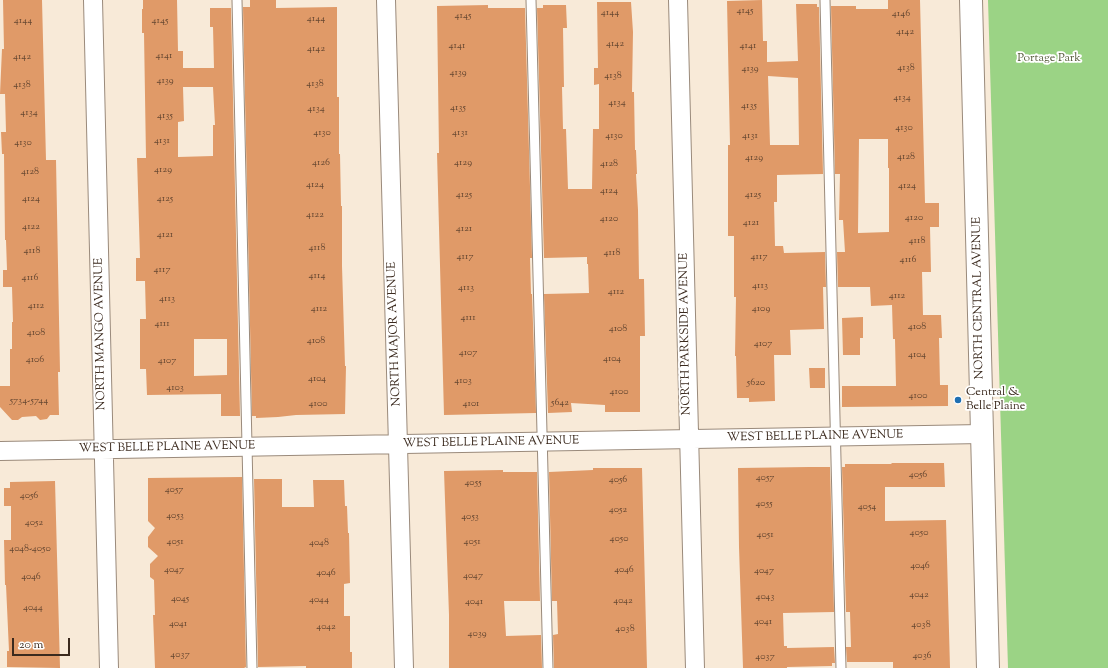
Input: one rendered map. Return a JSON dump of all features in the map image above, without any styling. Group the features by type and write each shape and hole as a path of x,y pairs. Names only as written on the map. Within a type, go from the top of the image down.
{"main road":[{"name":"NORTH CENTRAL AVENUE","path":"972,0 988,668"}],"street":[{"name":"NORTH MANGO AVENUE","path":"93,0 109,668"},
{"name":"NORTH MAJOR AVENUE","path":"386,0 404,668"},
{"name":"NORTH PARKSIDE AVENUE","path":"678,0 694,668"},
{"name":"WEST BELLE PLAINE AVENUE","path":"0,451 982,434"}],"lane":[{"path":"237,0 252,668"},
{"path":"531,0 548,668"},
{"path":"825,0 841,668"}],"green space":[{"name":"Portage Park","path":"988,0 1108,0 1108,668 1008,668"}],"building":[{"path":"3,0 42,0 46,160 56,160 60,372 58,372 59,415 50,415 47,419 40,420 36,416 22,417 18,420 12,420 0,407 0,386 10,386 10,349 12,349 13,322 12,287 3,287 3,270 7,270 5,240 4,154 2,154 1,132 6,132 5,94 0,94 2,49 4,49"},
{"path":"143,0 177,0 178,51 183,51 183,68 214,68 213,27 210,27 210,8 231,8 240,416 221,416 221,394 147,395 146,369 140,369 140,319 146,319 145,281 136,281 136,258 140,258 137,158 146,158 144,33 142,33","holes":["183,87 213,87 215,125 213,125 213,156 178,157 178,122 184,121","194,339 227,339 227,375 194,376"]},
{"path":"250,0 276,0 276,8 337,7 337,97 339,97 339,154 342,206 342,266 346,366 345,414 296,415 256,418 256,416 252,416 243,7 250,7"},
{"path":"762,0 763,41 767,41 767,62 798,61 796,4 817,4 817,7 819,7 823,174 777,175 777,202 774,202 775,246 783,246 784,253 825,252 826,287 823,287 824,329 790,330 791,355 774,355 775,401 749,402 749,398 737,398 735,356 736,297 734,297 734,236 728,236 728,145 730,145 727,1","holes":["768,76 798,78 799,145 770,145"]},
{"path":"888,0 920,0 925,203 939,203 939,227 930,227 931,272 922,272 923,315 941,315 942,338 939,338 940,385 948,385 948,406 842,407 842,386 896,386 895,339 893,339 892,305 871,306 870,287 838,287 837,252 845,252 843,220 839,220 840,174 835,174 831,6 856,6 856,9 888,9","holes":["859,139 888,139 889,232 858,233"]},
{"path":"597,2 631,2 633,32 632,92 634,92 639,279 644,279 645,336 640,336 640,412 605,412 605,405 571,403 572,412 548,413 544,294 589,293 587,257 544,258 537,8 543,8 543,5 566,5 567,28 563,28 564,87 562,87 563,129 566,129 568,189 592,189 593,129 599,129 599,84 594,85 594,68 598,68"},
{"path":"488,5 488,8 525,8 532,258 530,258 536,413 444,415 437,153 439,153 437,6"},
{"path":"863,317 863,338 860,338 860,355 843,355 842,318"},
{"path":"809,368 825,368 825,388 810,388"},
{"path":"891,463 944,463 945,487 885,487 885,521 946,520 950,668 893,668 893,662 847,662 846,647 851,647 850,612 846,612 842,467 845,467 845,464 892,464"},
{"path":"830,467 834,612 783,613 784,646 787,646 787,648 834,647 835,663 832,663 832,666 743,668 738,468"},
{"path":"593,468 642,468 647,668 554,668 553,635 558,634 557,601 552,601 549,472 593,470"},
{"path":"503,470 503,472 537,472 540,601 504,601 506,636 541,635 542,668 449,668 449,615 444,471"},
{"path":"242,477 246,667 155,668 153,615 155,615 154,580 150,577 150,564 158,556 148,547 148,537 155,528 148,521 148,478"},
{"path":"254,479 282,479 282,507 314,507 313,480 344,480 345,506 347,506 349,533 350,583 344,584 344,616 350,616 350,652 352,652 352,668 306,668 306,666 258,667"},
{"path":"55,481 60,668 7,667 7,651 9,651 4,540 11,540 11,506 4,506 4,488 10,488 10,482"}],"place":[{"name":"Central & Belle Plaine","path":"958,400"}]}
